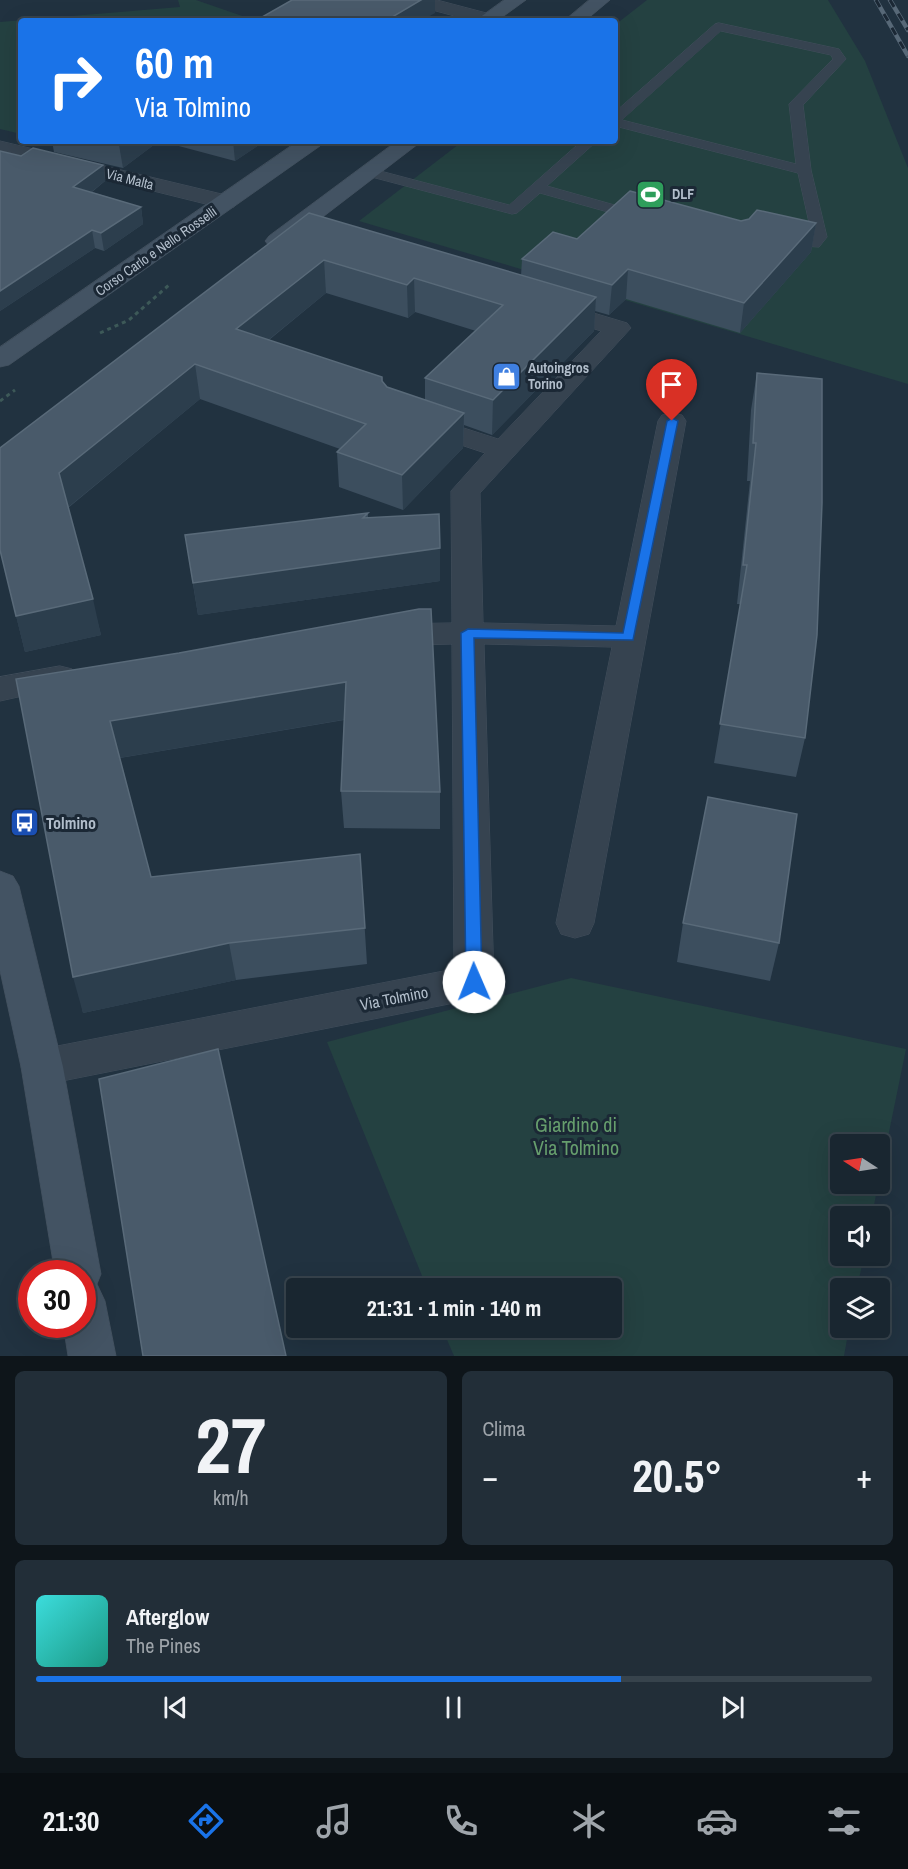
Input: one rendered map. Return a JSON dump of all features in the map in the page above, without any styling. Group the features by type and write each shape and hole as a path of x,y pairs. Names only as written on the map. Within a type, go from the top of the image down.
{"street":[{"path":"416,0 479,18"},
{"path":"489,18 517,0"},
{"path":"577,18 601,0"},
{"name":"Corso Carlo e Nello Rosselli","path":"0,359 308,144"},
{"path":"254,258 407,144"},
{"name":"Via Malta","path":"0,147 226,202"},
{"path":"291,230 320,239"},
{"path":"468,633 465,492 618,328 526,300"},
{"path":"399,414 503,450"},
{"path":"575,923 672,421"},
{"path":"362,635 468,633 629,637"},
{"name":"Via Tolmino","path":"42,1067 474,982 468,633"},
{"path":"0,689 92,670"},
{"path":"0,886 42,1067 76,1260"},
{"path":"89,1338 92,1356"}],"lane":[{"path":"618,117 719,27 835,52 840,59 796,104 804,170 820,237 814,244 797,244 768,237"},
{"path":"618,121 804,170"},
{"path":"369,172 512,210 587,144"},
{"path":"537,188 648,219"}],"green space":[{"path":"178,0 196,0 248,18 48,18 180,7"},
{"name":"DLF","path":"647,0 828,0 865,61 908,168 908,384 359,221 459,144 618,144 618,23"},
{"path":"18,20 18,133 0,129 0,22"},
{"name":"Giardino di Via Tolmino","path":"571,978 906,1049 889,1134 830,1134 830,1194 876,1194 874,1206 830,1206 830,1266 862,1266 859,1278 830,1278 830,1338 847,1338 844,1356 454,1356 446,1338 622,1338 622,1278 423,1278 327,1042"}],"building":[{"path":"292,0 421,0 390,18 260,18"},
{"path":"33,148 103,165 73,187 141,207 101,233 92,230 0,291 0,151 21,156"},
{"path":"630,191 741,221 749,219 757,210 816,223 744,303 628,269 612,285 522,259 553,232 577,239"},
{"path":"309,213 596,297 493,400 425,378 503,305 414,278 407,285 324,260 236,329 382,377 387,387 464,413 402,475 337,452 366,424 195,364 59,473 93,599 16,616 0,550 0,448"},
{"path":"757,373 822,379 822,503 817,635 805,738 720,724 747,565 743,565 756,443 753,443"},
{"path":"368,513 363,518 439,514 440,548 193,583 185,535"},
{"path":"419,609 431,609 440,792 341,791 346,682 110,721 151,877 360,854 365,928 229,943 73,977 16,679 179,653"},
{"path":"708,797 797,814 779,943 683,923"},
{"path":"218,1049 286,1356 143,1356 99,1079"}],"railway":[{"path":"876,0 908,56"},
{"path":"890,0 908,30"}],"place":[{"name":"DLF","path":"651,194"},
{"name":"Autoingros Torino","path":"507,376"},
{"name":"Tolmino","path":"25,823"}],"route":[{"path":"474,982 468,633 629,637 672,421"}]}
